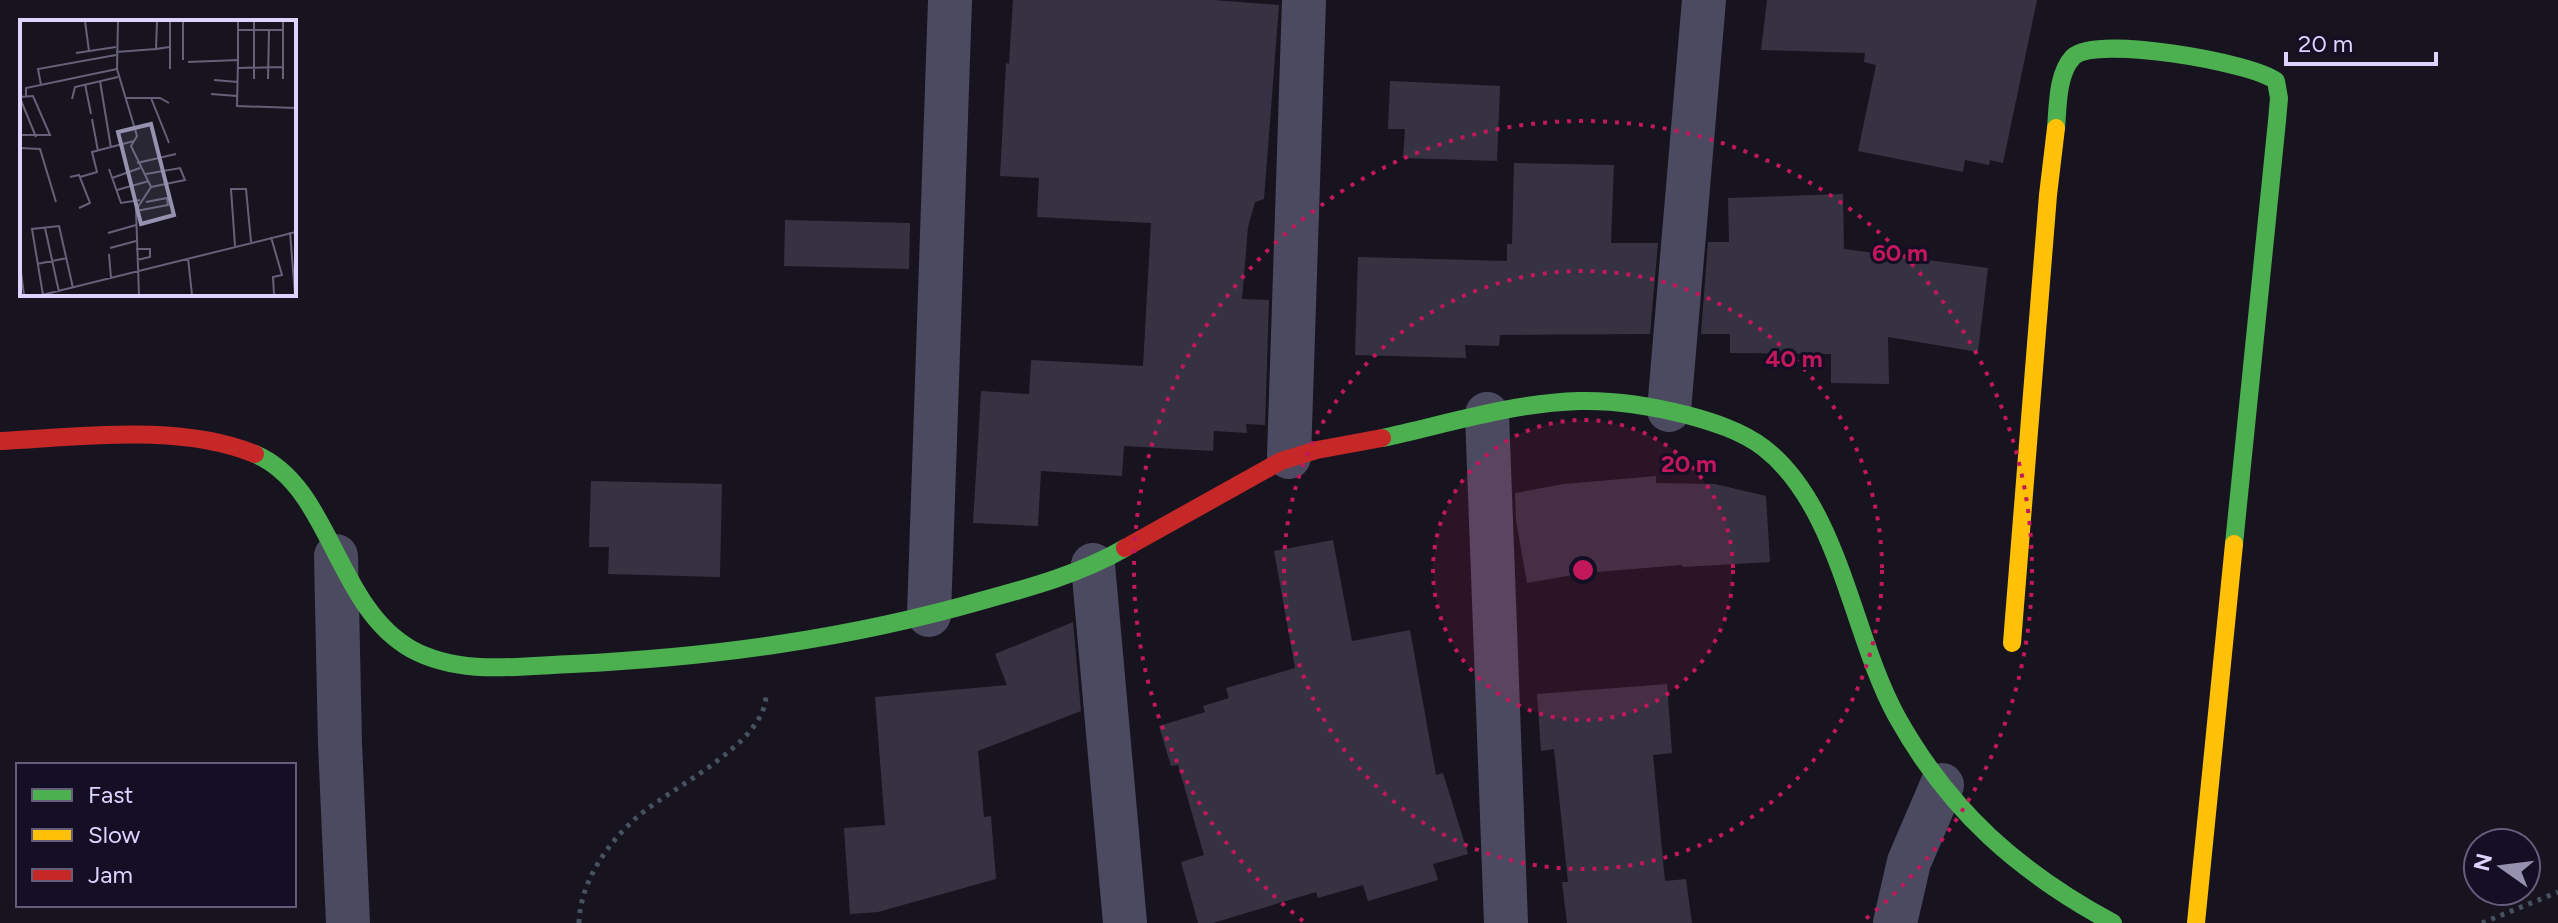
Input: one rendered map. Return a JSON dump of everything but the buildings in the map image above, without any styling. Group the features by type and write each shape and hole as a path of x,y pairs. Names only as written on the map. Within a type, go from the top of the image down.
{"street":[{"path":"929,615 950,0"},
{"path":"1289,457 1304,0"},
{"path":"1669,410 1704,0"},
{"path":"2012,643 2048,195 2061,83 2066,65 2080,52 2099,47 2207,57 2263,72 2276,81 2279,98 2196,923"},
{"path":"0,441 136,436 229,444 259,454 284,472 314,513 368,611 390,635 434,660 457,666 506,668 660,659 751,648 929,615 1001,597 1093,565 1289,457 1487,414 1572,401 1604,401 1669,410 1735,430 1762,445 1788,470 1812,505 1830,544 1875,673 1893,711 1942,785 1971,823 2003,854 2053,891 2113,923"},
{"path":"1487,414 1506,923"},
{"path":"336,556 348,923"},
{"path":"1093,565 1125,923"},
{"path":"1895,923 1909,862 1942,785"}],"path":[{"path":"579,923 579,908 586,883 605,854 636,819 745,739 758,722 765,707 766,695 751,648"},
{"path":"2482,923 2558,892"}],"traffic: fast":[{"path":"2056,128 2064,72 2073,57 2087,51 2141,50 2207,59 2237,66 2276,81 2279,98 2277,121 2234,544"},
{"path":"1382,438 1504,410 1593,401 1633,404 1687,415 1727,428 1755,442 1790,473 1811,504 1842,574 1881,685 1897,717 1940,782 1964,810 2017,860 2047,883 2113,923"},
{"path":"255,454 280,470 301,492 365,605 386,630 411,649 449,663 470,666 531,666 677,657 831,636 933,614 1020,590 1074,572 1125,548"}],"traffic: slow":[{"path":"2012,643 2056,128"},
{"path":"2196,923 2234,544"}],"traffic: jam":[{"path":"0,441 96,435 162,435 226,444 255,454"},
{"path":"1125,548 1281,461 1317,450 1382,438"}]}
